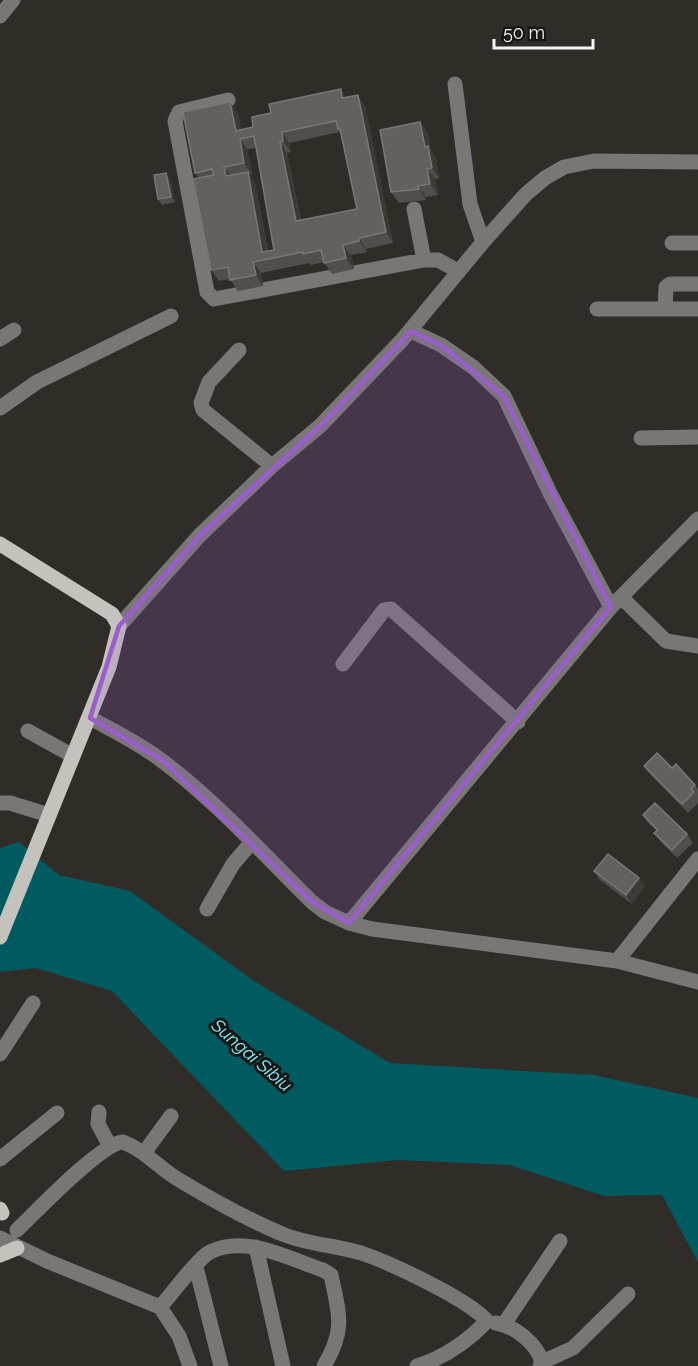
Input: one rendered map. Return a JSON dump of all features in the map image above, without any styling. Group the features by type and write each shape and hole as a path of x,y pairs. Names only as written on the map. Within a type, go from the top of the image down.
{"main road":[{"path":"0,543 112,614 119,626 110,667 0,937"},
{"path":"0,1255 22,1249"}],"street":[{"path":"0,16 13,0"},
{"path":"455,84 470,204 483,242"},
{"path":"228,100 179,112 175,121 207,292 214,299 424,260 438,260 458,271"},
{"path":"119,626 200,535 272,466 320,426 411,331 483,242 526,194 545,178 564,167 594,160 698,162"},
{"path":"414,209 424,260"},
{"path":"672,243 698,243"},
{"path":"665,309 666,287 670,284 698,284"},
{"path":"597,309 698,309"},
{"path":"0,408 37,382 171,316"},
{"path":"0,339 14,330"},
{"path":"411,331 449,350 504,396 550,493 616,602 666,641 698,646"},
{"path":"239,350 208,382 201,403 203,410 272,466"},
{"path":"641,438 698,437"},
{"path":"349,923 616,602 698,519"},
{"path":"343,664 384,610 392,609 518,722"},
{"path":"90,718 136,742 163,761 312,902 325,912 349,923 406,935 617,961 698,982"},
{"path":"28,731 73,756"},
{"path":"0,803 10,803 49,814"},
{"path":"207,909 233,864 245,853 251,843"},
{"path":"617,961 698,859"},
{"path":"0,1054 33,1003"},
{"path":"99,1112 98,1124 110,1146"},
{"path":"0,1159 57,1113"},
{"path":"144,1153 171,1116"},
{"path":"17,1230 110,1146 123,1142 144,1153 173,1176 266,1227 295,1238 364,1254 460,1300 477,1310 488,1321 504,1324 539,1352 541,1364 573,1348 628,1294"},
{"path":"1,1211 17,1230 22,1249"},
{"path":"0,1238 160,1307 179,1336 190,1366"},
{"path":"504,1324 560,1241"},
{"path":"160,1307 210,1252 234,1246 256,1247 331,1275 340,1332 324,1366"},
{"path":"256,1247 282,1366"},
{"path":"196,1267 221,1366"},
{"path":"417,1366 447,1354 471,1338 488,1321"},
{"path":"179,1336 179,1366"}],"highlighted area":[{"path":"411,331 441,345 504,396 611,607 349,923 312,902 163,761 90,718 119,626 200,535 320,426"}],"water":[{"name":"Sungai Sibiu","path":"19,842 59,875 130,891 254,981 390,1063 594,1075 698,1098 698,1262 662,1195 604,1196 510,1165 398,1160 284,1171 112,991 36,968 0,972 0,848"}],"building":[{"path":"341,89 342,98 358,95 386,232 359,238 359,241 343,245 346,258 324,263 321,250 303,254 303,252 253,262 256,275 230,280 228,267 211,270 193,179 214,175 212,169 195,173 183,112 230,102 236,131 253,127 252,117 271,113 269,104","holes":["336,121 340,129 357,209 296,221 280,142 283,141 282,132","254,136 274,250 262,252 248,172 226,176 224,167 244,163 240,139"]},
{"path":"420,122 432,168 427,169 430,184 418,186 419,189 391,192 380,130"},
{"path":"166,173 171,197 158,199 154,175"},
{"path":"657,753 672,768 676,764 695,785 691,789 694,792 682,804 644,766"},
{"path":"655,803 687,834 672,850 654,833 658,830 643,815"},
{"path":"608,854 639,878 626,895 594,871"}]}
